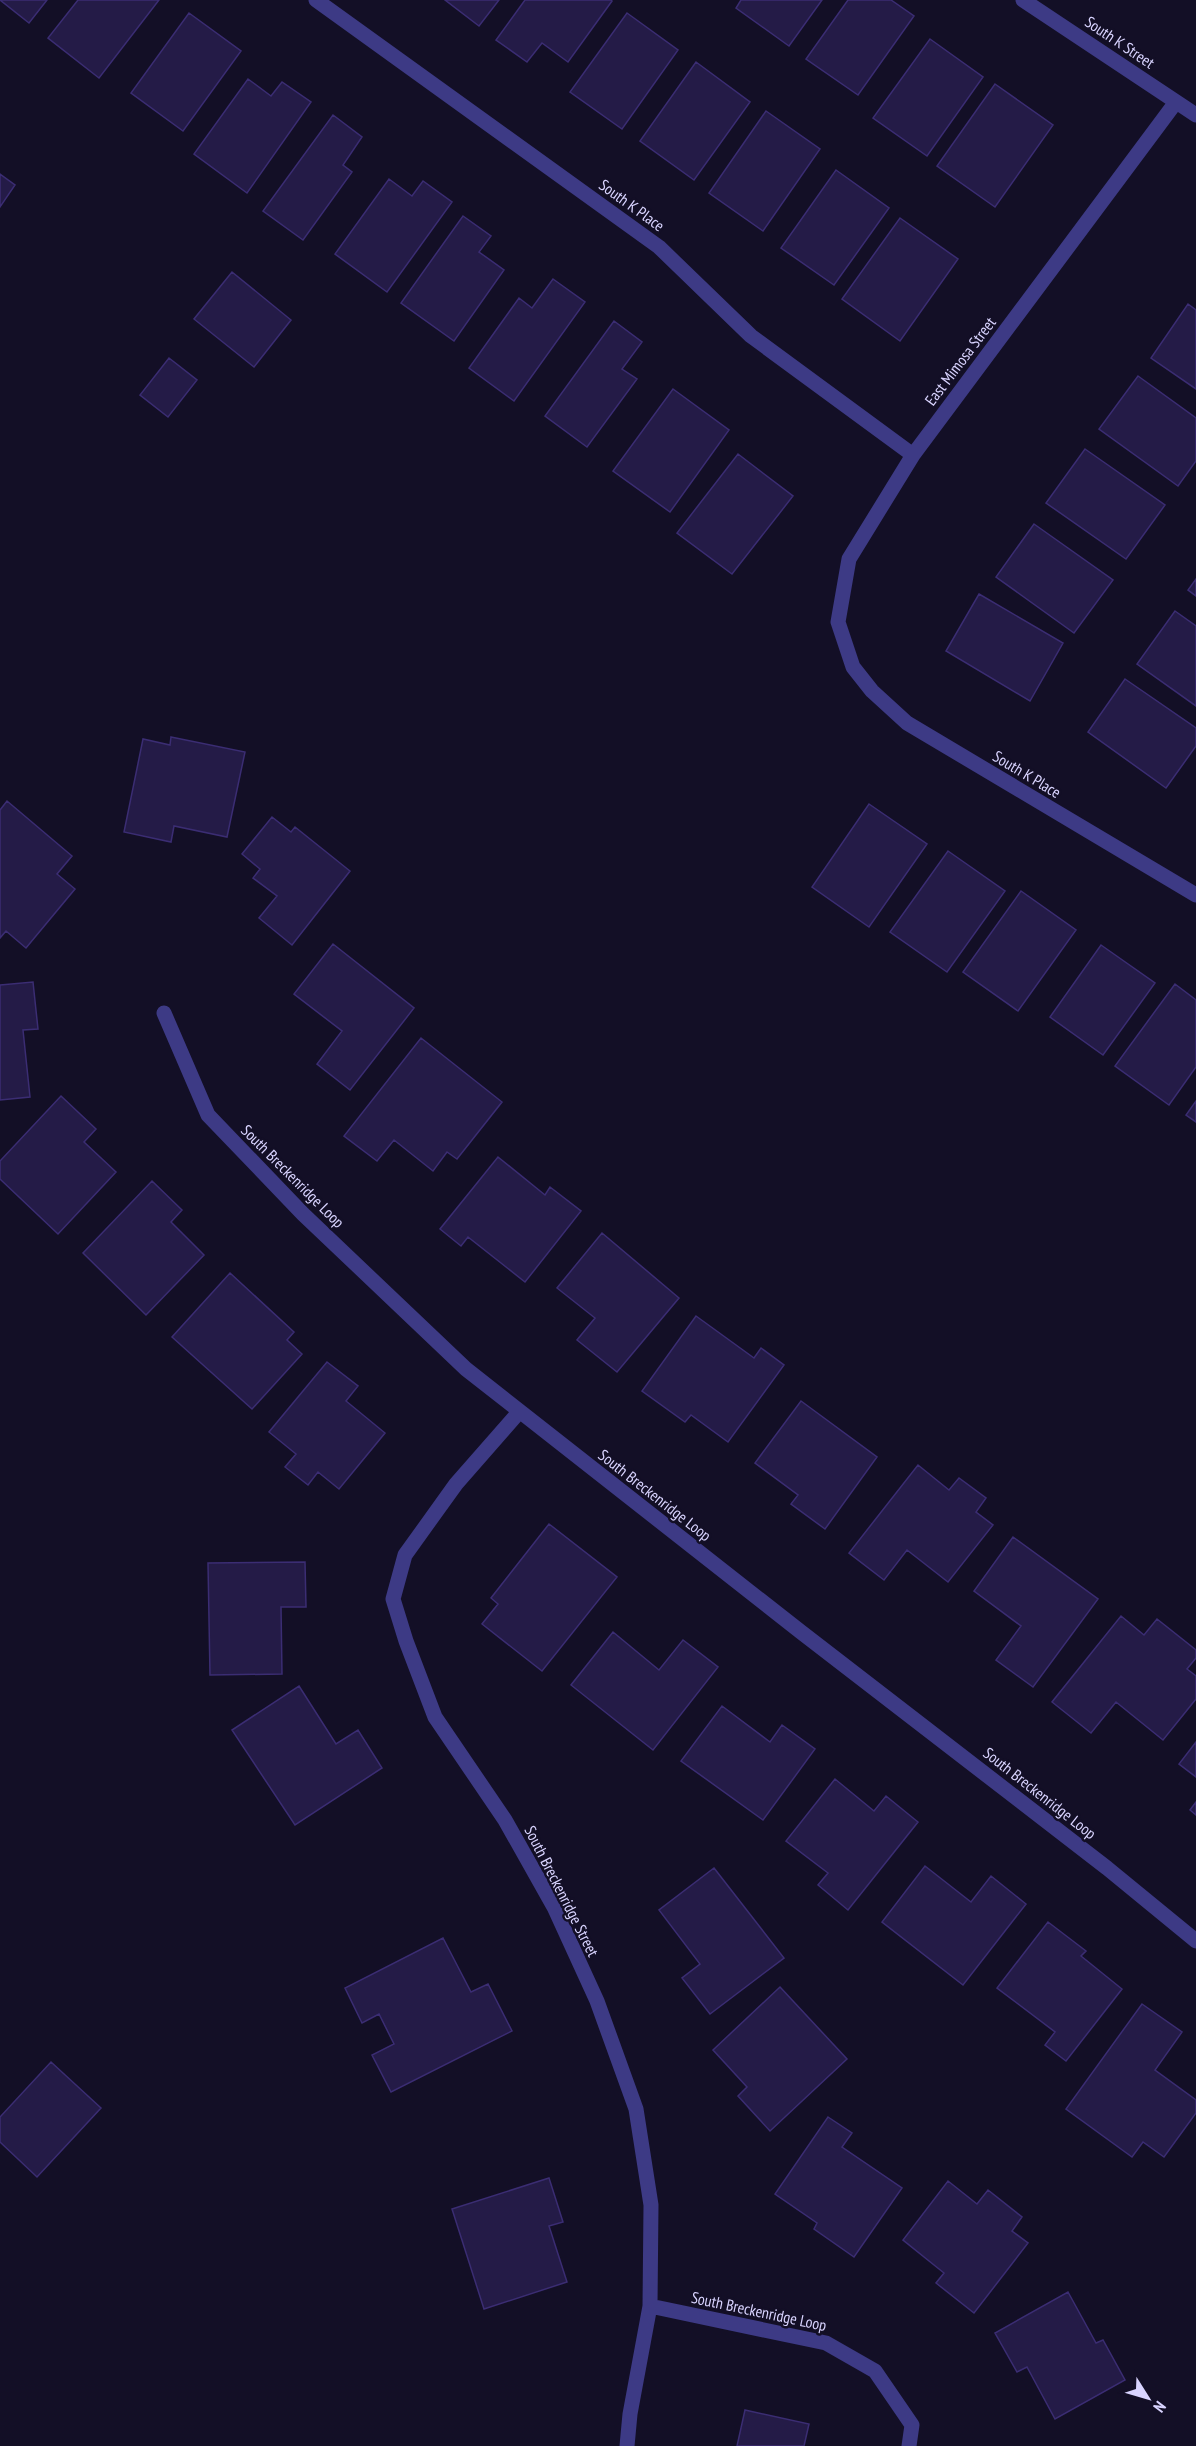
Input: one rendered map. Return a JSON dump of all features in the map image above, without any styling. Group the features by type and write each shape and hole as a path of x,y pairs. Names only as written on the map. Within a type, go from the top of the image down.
{"street":[{"name":"South K Place","path":"316,0 659,247 751,336 913,455"},
{"name":"South K Street","path":"1023,0 1196,115"},
{"name":"East Mimosa Street","path":"854,667 838,622 849,559 913,455 1176,102"},
{"name":"South K Place","path":"854,667 872,691 907,723 1196,895"},
{"name":"South Breckenridge Loop","path":"164,1013 208,1115 303,1214 466,1369 1079,1846 1196,1941"},
{"name":"South Breckenridge Street","path":"519,1412 456,1484 405,1555 393,1599 435,1718 505,1820 554,1907 597,2001 636,2109 651,2205 650,2306 627,2446"},
{"name":"South Breckenridge Loop","path":"650,2306 826,2343 875,2371 912,2425 909,2446"}],"building":[{"path":"0,0 47,0 29,23"},
{"path":"78,0 159,0 99,78 48,38"},
{"path":"445,0 499,0 479,26"},
{"path":"525,0 612,1 568,62 542,43 527,62 496,40"},
{"path":"741,0 822,0 789,46 736,8"},
{"path":"848,0 891,0 914,16 858,95 806,59"},
{"path":"189,13 241,51 183,131 131,93"},
{"path":"627,13 678,50 622,129 570,92"},
{"path":"930,39 983,77 927,156 873,118"},
{"path":"696,62 750,102 694,180 640,141"},
{"path":"248,79 271,96 282,82 311,102 247,193 194,154"},
{"path":"995,84 1053,125 995,207 937,166"},
{"path":"766,111 820,149 763,231 709,193"},
{"path":"333,115 362,137 343,165 352,172 303,240 263,211"},
{"path":"836,170 889,208 834,285 781,248"},
{"path":"0,174 15,185 0,207"},
{"path":"389,179 412,196 423,181 452,202 387,292 335,254"},
{"path":"463,216 491,236 479,252 504,270 454,341 401,303"},
{"path":"900,218 958,259 900,341 842,299"},
{"path":"232,272 291,320 254,367 194,319"},
{"path":"553,279 585,302 514,401 469,368 519,298 532,308"},
{"path":"1188,304 1196,310 1196,389 1151,358"},
{"path":"614,321 642,342 622,369 637,379 587,447 545,416"},
{"path":"169,358 197,380 168,417 140,395"},
{"path":"1138,376 1196,418 1196,461 1178,486 1099,429"},
{"path":"673,389 729,430 670,512 613,471"},
{"path":"1085,449 1165,505 1126,559 1046,503"},
{"path":"738,454 793,496 732,574 677,533"},
{"path":"1034,524 1113,580 1074,633 996,577"},
{"path":"1196,579 1196,596 1188,590"},
{"path":"979,594 1063,643 1030,701 946,651"},
{"path":"1175,611 1196,626 1196,706 1137,664"},
{"path":"1125,679 1196,728 1196,746 1166,788 1088,732"},
{"path":"171,737 245,752 227,837 174,826 171,842 124,832 143,739 170,745"},
{"path":"7,801 72,856 57,874 75,889 26,948 6,931 0,938 0,810"},
{"path":"869,804 927,844 869,927 812,887"},
{"path":"272,817 291,832 295,827 350,871 292,945 259,918 277,896 253,878 260,869 242,854"},
{"path":"948,851 1005,891 947,972 890,932"},
{"path":"1021,891 1076,930 1018,1011 963,972"},
{"path":"333,944 414,1008 350,1090 317,1064 342,1031 294,994"},
{"path":"1101,945 1155,983 1103,1055 1050,1017"},
{"path":"33,982 38,1029 23,1030 30,1097 0,1100 0,985"},
{"path":"1175,984 1196,1000 1196,1067 1169,1105 1115,1066"},
{"path":"421,1038 502,1102 457,1159 447,1152 433,1171 394,1140 377,1161 344,1136"},
{"path":"61,1096 96,1129 84,1142 116,1172 58,1234 0,1179 0,1161"},
{"path":"1196,1101 1196,1122 1186,1115"},
{"path":"498,1157 545,1195 550,1187 581,1211 525,1282 468,1237 461,1246 440,1229"},
{"path":"152,1181 182,1210 171,1222 204,1255 146,1315 83,1253"},
{"path":"602,1233 679,1298 617,1372 577,1340 595,1318 557,1288"},
{"path":"230,1273 294,1332 287,1340 302,1354 252,1409 172,1337"},
{"path":"696,1316 754,1358 761,1348 784,1365 728,1442 691,1415 685,1422 642,1391"},
{"path":"327,1362 358,1386 346,1401 385,1433 339,1489 318,1472 308,1485 285,1467 296,1454 269,1432"},
{"path":"801,1401 877,1457 825,1529 791,1504 798,1495 755,1463"},
{"path":"918,1465 949,1490 959,1478 986,1498 976,1512 993,1525 948,1582 907,1550 884,1580 849,1553"},
{"path":"549,1524 617,1577 542,1671 482,1624 498,1604 491,1598"},
{"path":"1013,1537 1098,1599 1033,1687 996,1660 1021,1626 974,1591"},
{"path":"305,1562 306,1607 281,1607 282,1674 210,1675 208,1563"},
{"path":"1121,1616 1144,1635 1157,1619 1196,1650 1196,1658 1187,1669 1196,1676 1196,1699 1163,1740 1116,1702 1091,1733 1052,1702"},
{"path":"613,1632 659,1670 683,1640 718,1667 653,1750 571,1685"},
{"path":"299,1686 336,1744 358,1730 382,1768 295,1825 232,1730"},
{"path":"722,1706 770,1742 782,1725 815,1749 763,1820 681,1761"},
{"path":"1196,1742 1196,1777 1179,1764"},
{"path":"835,1779 874,1811 886,1796 918,1822 848,1910 818,1885 828,1873 786,1841"},
{"path":"1196,1802 1196,1815 1190,1810"},
{"path":"925,1866 971,1902 991,1876 1026,1904 963,1985 882,1922"},
{"path":"714,1868 784,1958 710,2014 682,1978 700,1964 659,1910"},
{"path":"1048,1922 1086,1951 1081,1956 1122,1989 1066,2061 1045,2045 1055,2032 997,1988"},
{"path":"443,1938 471,1992 488,1984 512,2031 391,2092 372,2055 394,2044 379,2014 362,2023 345,1988"},
{"path":"780,1987 847,2059 770,2131 738,2096 747,2087 713,2050"},
{"path":"1142,2004 1182,2032 1155,2070 1196,2100 1196,2113 1164,2157 1143,2142 1132,2157 1066,2109"},
{"path":"51,2062 101,2108 37,2177 0,2142 0,2117"},
{"path":"828,2117 852,2133 842,2147 902,2188 854,2257 814,2229 817,2223 775,2194"},
{"path":"549,2178 563,2222 549,2226 567,2282 484,2309 452,2209"},
{"path":"948,2181 977,2204 988,2190 1022,2217 1012,2231 1028,2243 974,2313 936,2283 944,2273 903,2240"},
{"path":"1068,2292 1096,2343 1103,2340 1125,2380 1055,2419 1027,2367 1017,2372 995,2333"},
{"path":"745,2410 809,2424 804,2446 737,2446"}]}
